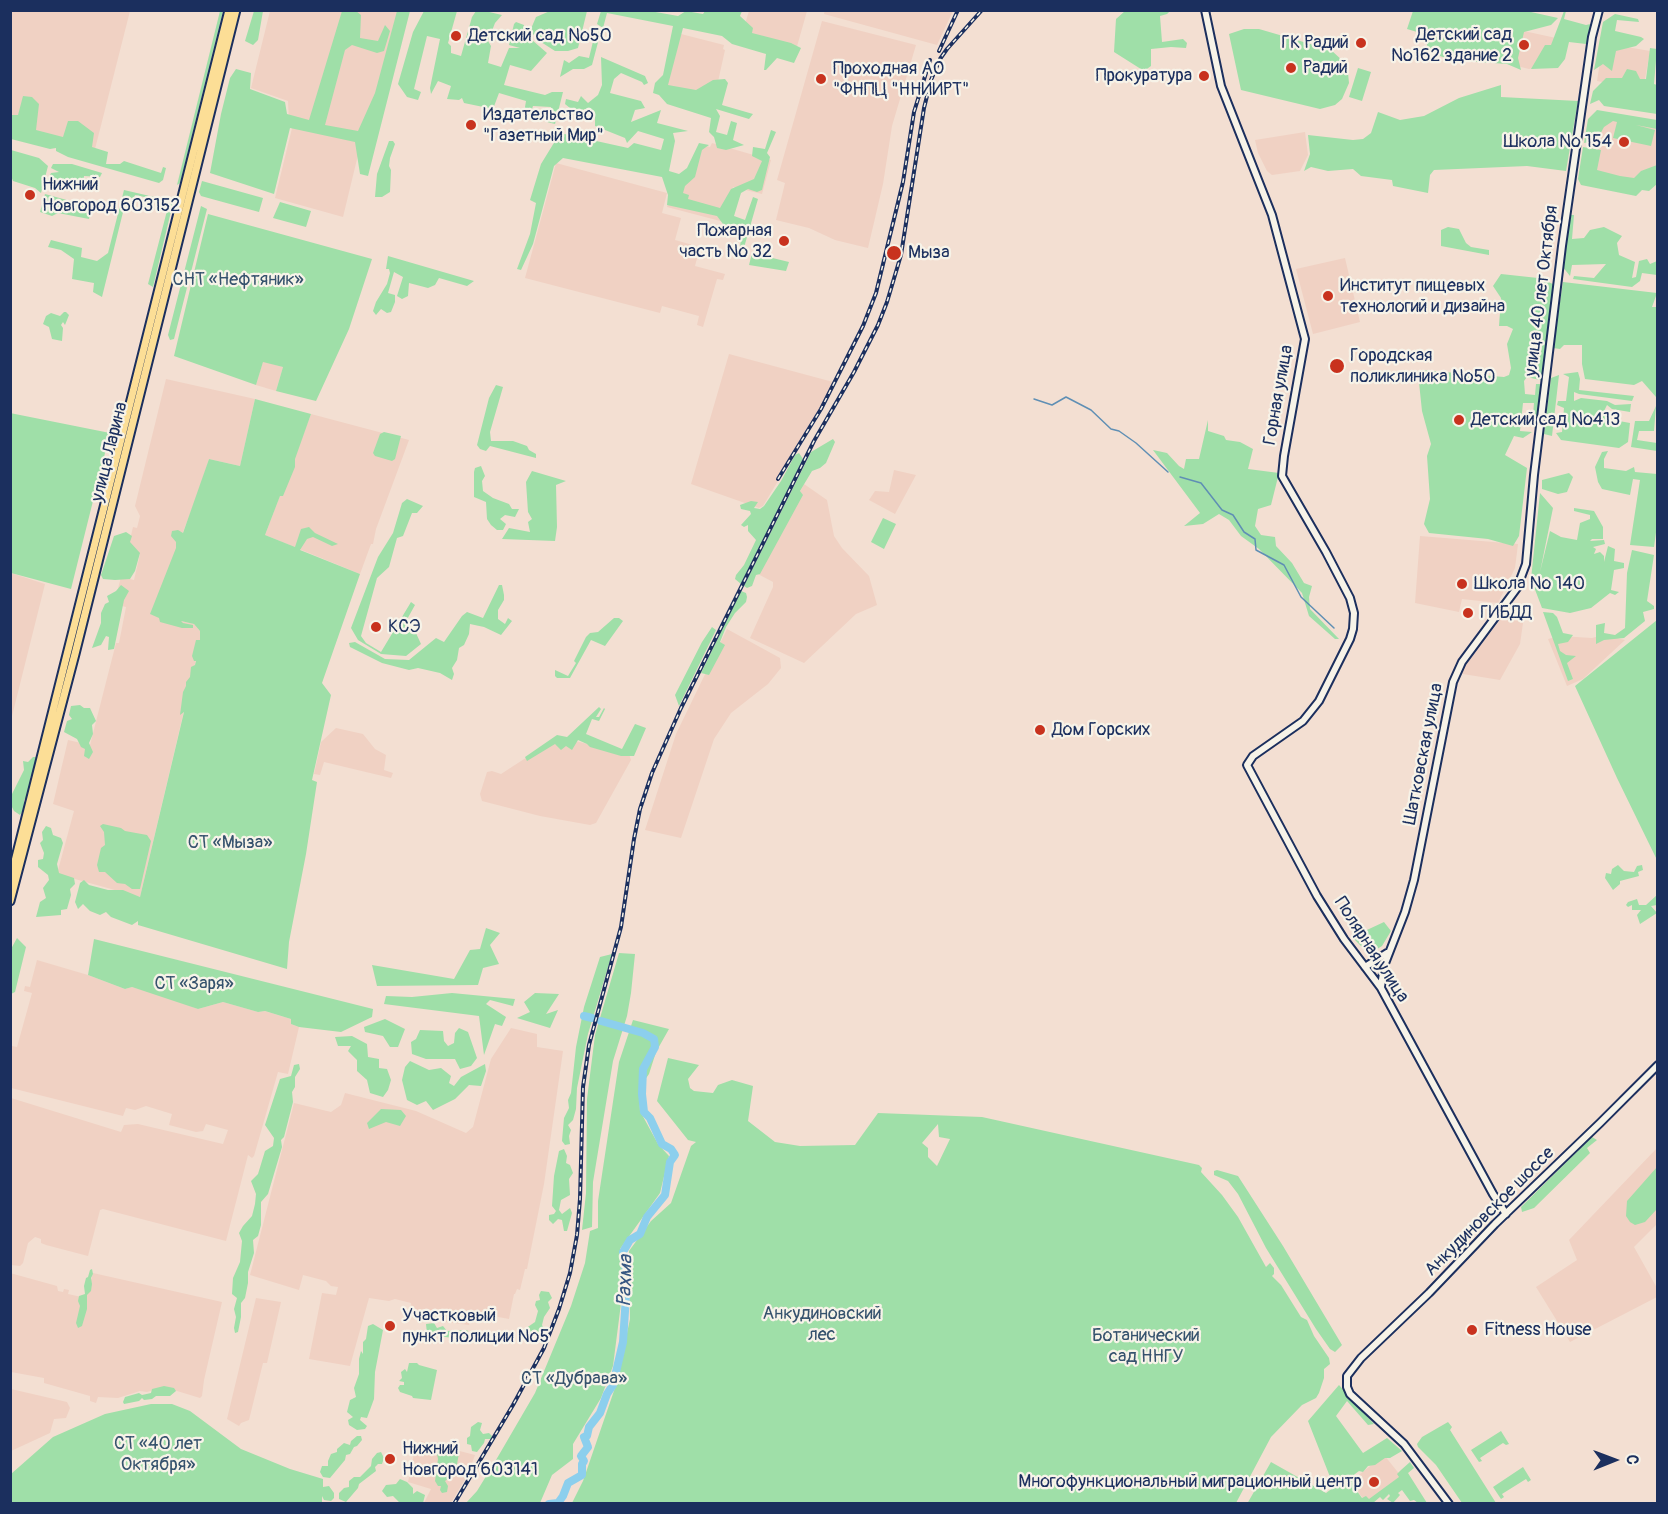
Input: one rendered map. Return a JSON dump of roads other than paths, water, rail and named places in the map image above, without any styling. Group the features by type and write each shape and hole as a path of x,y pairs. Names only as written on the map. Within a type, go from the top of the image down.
{"main road":[{"name":"улица Ларина","path":"10,881 229,10"},
{"name":"улица Ларина","path":"10,901 83,622 236,10"},
{"name":"Горная улица","path":"1205,10 1225,97 1272,215 1305,339 1282,476 1326,552 1350,598 1354,614 1350,639 1319,701 1294,728 1253,756 1247,765"},
{"name":"улица 40 лет Октября","path":"1523,577 1567,203 1592,37 1599,10"},
{"name":"Шатковская улица","path":"1389,952 1405,912 1414,880 1452,682 1462,662 1505,606 1523,577"},
{"name":"Полярная улица","path":"1247,765 1317,896 1344,939 1381,988 1506,1214"},
{"path":"1365,967 1389,952"},
{"path":"1381,988 1383,970 1389,952"},
{"name":"Анкудиновское шоссе","path":"1449,1503 1404,1444 1350,1394 1346,1382 1353,1367 1658,1065"}],"waterway":[{"path":"1034,399 1052,405 1066,397 1091,410 1111,429 1119,431 1136,443 1168,472"},
{"path":"1180,477 1201,483 1222,510 1233,515 1244,532 1255,539 1256,550 1284,565 1301,597 1334,628"},
{"name":"Рахма","path":"584,1016 592,1018"},
{"name":"Рахма","path":"549,1504 558,1503 568,1483 582,1475 584,1461 581,1456 588,1447 584,1437 587,1436 589,1427 600,1413 613,1385 623,1342 627,1280 623,1252 630,1240 640,1234 647,1217 665,1195 670,1162 675,1155 671,1149 662,1144 650,1118 644,1112 643,1069 655,1047 654,1039 643,1033 601,1021"}],"railway":[{"path":"939,51 958,10"},
{"path":"454,1504 544,1348 570,1273 577,1235 583,1087 589,1045 621,927 640,809 652,773 681,708 814,441 878,325 901,255 924,108 931,80 947,49 982,10"},
{"path":"778,479 821,409 863,326 876,293 903,182 914,112 930,60"}],"place":[{"name":"Детский сад №50","path":"456,36"},
{"name":"ГК Радий","path":"1361,43"},
{"name":"Детский сад №162 здание 2","path":"1524,45"},
{"name":"Радий","path":"1291,68"},
{"name":"Прокуратура","path":"1204,76"},
{"name":"Проходная АО \"ФНПЦ \"ННИИРТ\"","path":"821,79"},
{"name":"Издательство \"Газетный Мир\"","path":"471,125"},
{"name":"Школа № 154","path":"1624,142"},
{"name":"Нижний Новгород 603152","path":"30,195"},
{"name":"Пожарная часть № 32","path":"784,241"},
{"name":"Мыза","path":"894,253"},
{"name":"Институт пищевых технологий и дизайна","path":"1328,296"},
{"name":"Городская поликлиника №50","path":"1337,366"},
{"name":"Детский сад №413","path":"1459,420"},
{"name":"Школа № 140","path":"1462,584"},
{"name":"ГИБДД","path":"1468,613"},
{"name":"КСЭ","path":"376,627"},
{"name":"Дом Горских","path":"1040,730"},
{"name":"Участковый пункт полиции №5","path":"390,1326"},
{"name":"Fitness House","path":"1472,1330"},
{"name":"Нижний Новгород 603141","path":"390,1459"},
{"name":"Многофункциональный миграционный центр","path":"1374,1482"}],"park label":[{"name":"СНТ «Нефтяник»","path":"238,280"},
{"name":"СТ «Мыза»","path":"230,843"},
{"name":"СТ «Заря»","path":"194,984"},
{"name":"Анкудиновский лес","path":"822,1324"},
{"name":"Ботанический сад ННГУ","path":"1146,1346"},
{"name":"СТ «Дубрава»","path":"574,1379"},
{"name":"СТ «40 лет Октября»","path":"158,1454"}]}
